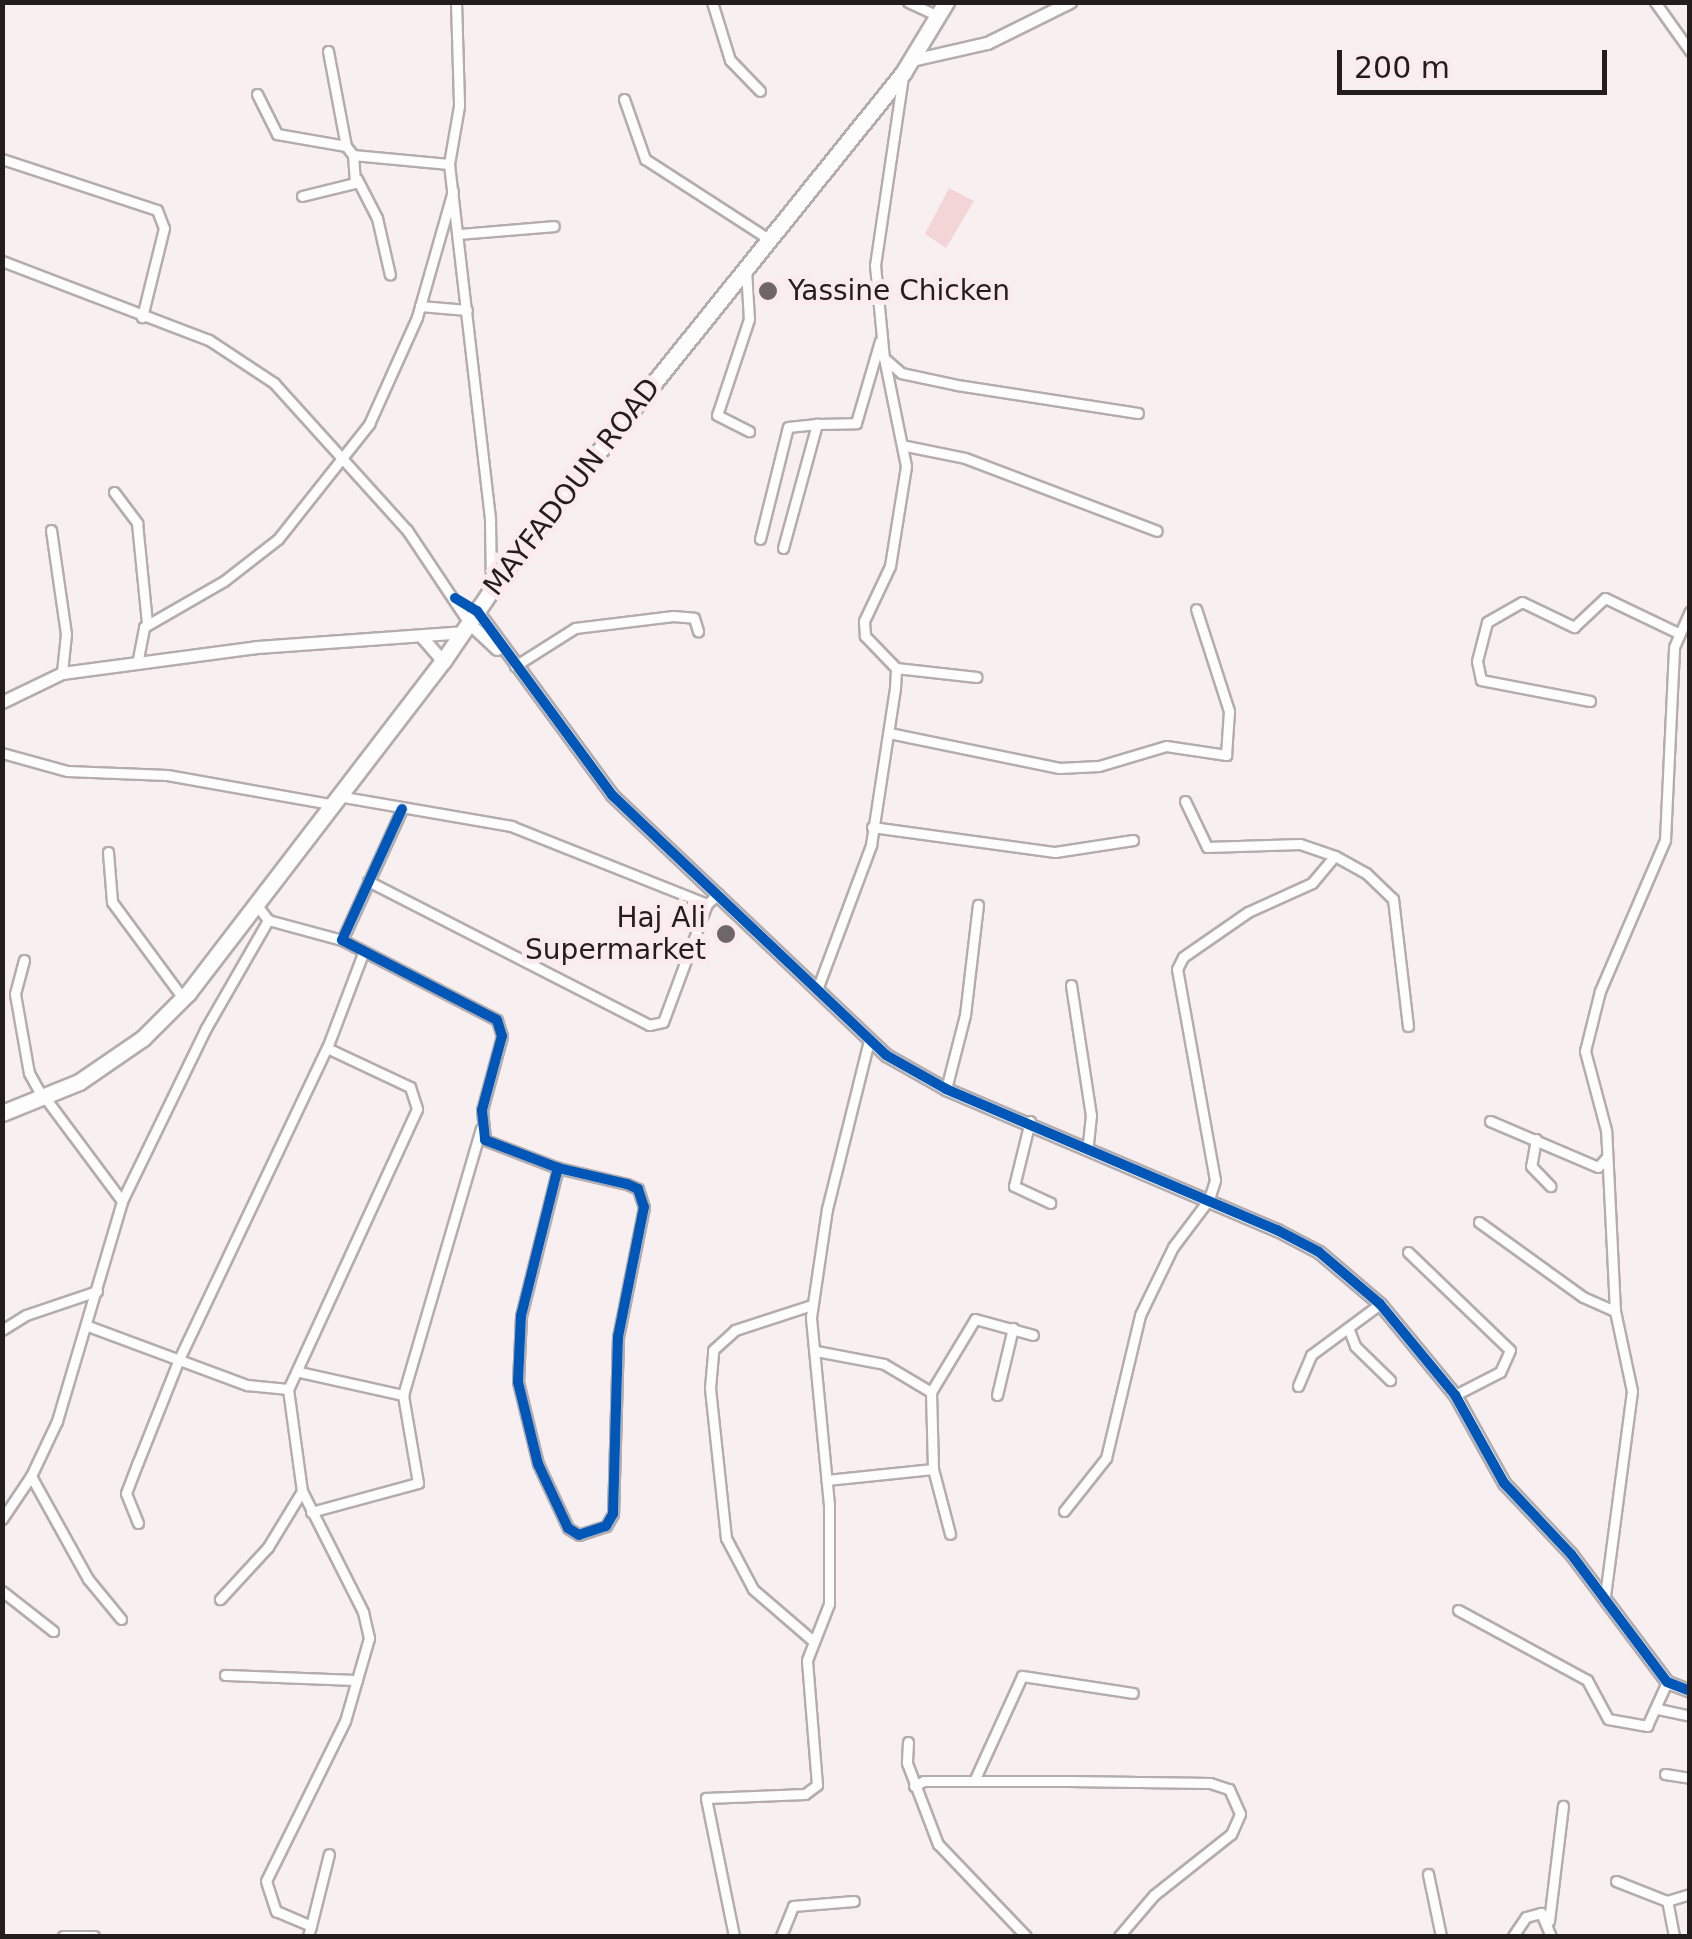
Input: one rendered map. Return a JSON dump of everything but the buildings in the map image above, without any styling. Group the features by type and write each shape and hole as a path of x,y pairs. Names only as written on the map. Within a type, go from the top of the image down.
{"main road":[{"name":"MAYFADOUN ROAD","path":"2,1114 143,1038 200,974 443,661 514,557 908,66 943,10"},
{"name":"MAYFADOUN ROAD","path":"2,1104 43,1095 134,1034 200,974"}],"street":[{"path":"456,2 458,106 448,164 467,310 490,542 491,590"},
{"path":"712,2 730,60 760,91"},
{"path":"908,2 943,10"},
{"path":"976,676 896,668 865,636 864,616 890,566 906,446 884,358 875,265 908,66 969,50 1070,2"},
{"path":"1655,2 1690,51"},
{"path":"328,51 357,179 377,218 390,275"},
{"path":"256,94 277,134 349,150 448,164"},
{"path":"624,98 646,158 767,238"},
{"path":"2,159 157,210 164,228 142,317"},
{"path":"302,196 346,188 357,179"},
{"path":"147,624 224,581 278,538 369,424 420,306 453,191"},
{"path":"459,234 554,226"},
{"path":"2,261 244,360 343,454 456,598 470,622 515,666 612,796 818,986 869,1040 946,1089 1088,1144 1319,1252 1380,1304 1454,1394 1504,1483 1604,1596 1667,1682 1690,1690"},
{"path":"745,266 749,319 717,415 749,431"},
{"path":"420,306 467,310"},
{"path":"760,539 788,426 856,424 881,338"},
{"path":"884,358 901,372 958,385 1138,414"},
{"path":"783,548 817,424"},
{"path":"906,446 965,458 1157,531"},
{"path":"114,492 138,523 147,624 137,664"},
{"path":"50,530 66,634 62,674"},
{"path":"490,542 495,556 514,557"},
{"path":"1590,701 1481,680 1477,661 1487,622 1522,602 1574,627 1604,598 1678,633"},
{"path":"889,732 1059,768 1098,766 1166,746 1226,754 1228,712 1196,609"},
{"path":"1604,1596 1632,1391 1616,1311 1607,1156 1585,1051 1600,991 1665,840 1678,633 1690,611"},
{"path":"515,666 575,628 673,616 694,618 698,632"},
{"path":"2,702 62,674 256,647 421,636 470,622"},
{"path":"421,636 443,661"},
{"path":"818,986 863,872 889,732 896,668"},
{"path":"2,754 67,771 167,775 402,808 558,840 707,904"},
{"path":"1185,801 1207,847 1300,844 1366,872 1393,899 1408,1026"},
{"path":"342,940 402,808"},
{"path":"872,827 1055,852 1133,840"},
{"path":"108,852 112,902 179,993"},
{"path":"1064,1511 1106,1458 1140,1315 1173,1248 1208,1202 1215,1180 1177,965 1248,912 1312,883 1335,856"},
{"path":"368,881 648,1025 663,1022 707,904 718,894"},
{"path":"256,904 268,920 342,940 497,1020 502,1036 482,1122 403,1395 418,1483 311,1512"},
{"path":"946,1089 965,1015 978,904"},
{"path":"2,1519 31,1476 57,1421 122,1201 206,1028 268,920"},
{"path":"138,1523 126,1494 179,1359 327,1048 363,953"},
{"path":"24,960 15,994 29,1074 122,1201"},
{"path":"1071,985 1091,1115 1088,1144"},
{"path":"734,1936 704,1804 721,1794 805,1794 817,1785 807,1660 828,1604 827,1480 812,1305 827,1209 869,1040"},
{"path":"327,1048 415,1091 417,1109 300,1372 288,1389 302,1491 368,1625 357,1680 332,1750 270,1862 266,1881 276,1911 309,1931 330,1854"},
{"path":"1030,1121 1014,1186 1050,1202"},
{"path":"1490,1121 1598,1166 1607,1156"},
{"path":"482,1122 485,1140 558,1168 627,1184 638,1190 644,1207 618,1338 613,1514 606,1526 579,1535 568,1528 538,1464 518,1382 521,1316 558,1168"},
{"path":"1536,1140 1532,1166 1550,1186"},
{"path":"1479,1222 1583,1297 1616,1311"},
{"path":"1408,1252 1510,1350 1500,1372 1454,1394"},
{"path":"2,1330 37,1310 97,1291"},
{"path":"1298,1386 1311,1355 1380,1304"},
{"path":"812,1305 735,1330 713,1350 710,1388 726,1538 753,1588 812,1640"},
{"path":"950,1534 933,1469 931,1392 975,1319 1033,1334"},
{"path":"88,1326 247,1385 288,1389"},
{"path":"997,1395 1013,1328"},
{"path":"1349,1330 1355,1346 1390,1380"},
{"path":"816,1351 884,1364 931,1392"},
{"path":"300,1372 403,1395"},
{"path":"827,1480 933,1469"},
{"path":"31,1476 88,1579 121,1619"},
{"path":"220,1599 268,1547 302,1491"},
{"path":"2,1591 53,1631"},
{"path":"1458,1610 1587,1680 1608,1719 1647,1726 1667,1682"},
{"path":"225,1675 357,1680"},
{"path":"974,1781 1022,1676 1133,1693"},
{"path":"1658,1709 1690,1716"},
{"path":"908,1742 914,1786 938,1844 1026,1936"},
{"path":"1666,1774 1690,1778"},
{"path":"914,1786 974,1781 1210,1783 1237,1796 1240,1814 1231,1834 1154,1895 1119,1936"},
{"path":"1551,1936 1549,1921 1563,1806"},
{"path":"1428,1874 1441,1936"},
{"path":"1616,1881 1667,1900 1690,1894"},
{"path":"1667,1900 1674,1936"},
{"path":"781,1936 793,1906 854,1901"},
{"path":"1513,1936 1526,1917 1541,1913 1549,1921"},
{"path":"63,1936 94,1936"}],"shaded area":[{"path":"949,188 974,201 946,248 925,234"}],"cycle path":[{"path":"455,598 477,611 612,795 886,1055 946,1089 1277,1230 1319,1252 1380,1304 1455,1395 1504,1483 1571,1554 1667,1682 1690,1691"},
{"path":"402,809 342,940 497,1020 502,1036 482,1110 485,1140 558,1168 627,1184 638,1189 644,1207 618,1337 613,1514 606,1526 579,1535 568,1528 538,1464 518,1382 521,1316 558,1168"}],"place":[{"name":"Yassine Chicken","path":"768,291"},
{"name":"Haj Ali Supermarket","path":"726,934"}]}
